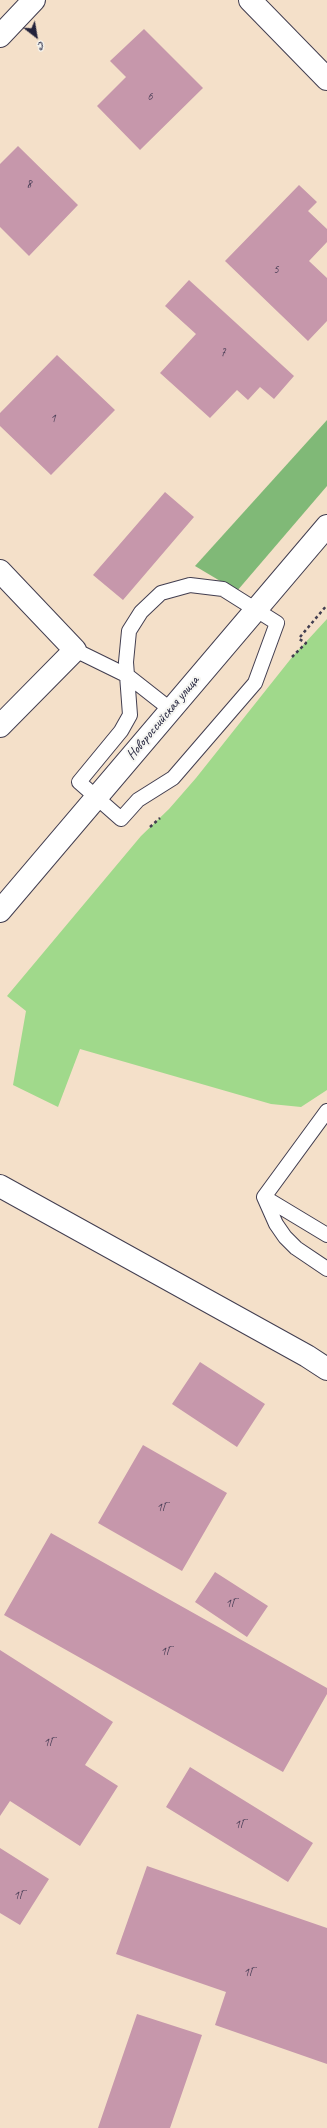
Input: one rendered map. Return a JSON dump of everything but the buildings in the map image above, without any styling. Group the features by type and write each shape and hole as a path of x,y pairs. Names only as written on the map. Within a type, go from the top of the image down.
{"street":[{"path":"0,36 34,0"},
{"path":"250,0 327,79"},
{"name":"Новороссийская улица","path":"0,910 327,526"},
{"path":"0,571 75,650 0,726"},
{"path":"0,1186 300,1352 327,1369"}],"lane":[{"path":"190,585 223,589 255,610 277,623 255,682 173,778 138,800 121,819 79,782 121,731 130,715 126,662 130,630 141,612 161,593 190,585"},
{"path":"75,650 128,676 170,709"},
{"path":"264,1197 327,1112"},
{"path":"264,1197 327,1235"},
{"path":"264,1197 276,1224 285,1237 296,1248 327,1269"}],"path":[{"path":"299,638 327,606"}],"green space":[{"path":"327,420 327,486 237,591 195,566"},
{"path":"327,619 327,1090 301,1107 271,1104 80,1049 58,1107 13,1085 26,1011 7,996 141,836 169,809 196,778 293,656"}]}
